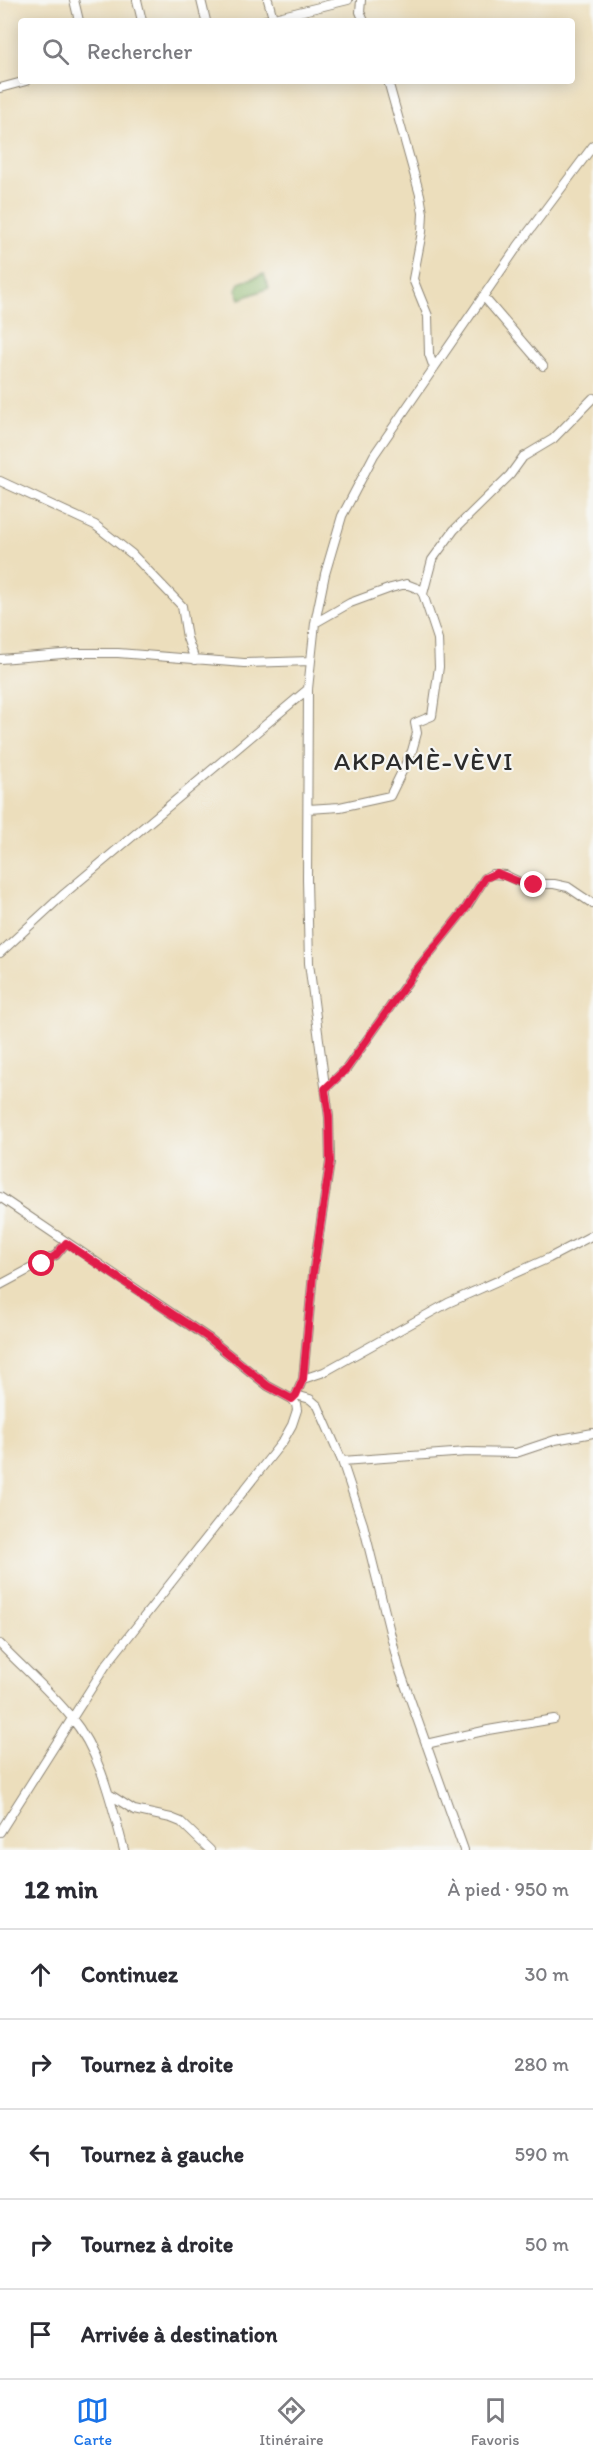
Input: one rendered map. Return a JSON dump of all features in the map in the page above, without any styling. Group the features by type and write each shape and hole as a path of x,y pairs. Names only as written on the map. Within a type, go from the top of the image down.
{"street":[{"path":"74,0 78,18"},
{"path":"136,0 141,18"},
{"path":"201,0 205,18"},
{"path":"268,0 273,18 348,0"},
{"path":"361,0 360,12 363,18"},
{"path":"0,88 18,83"},
{"path":"389,84 423,213 422,232 413,279 428,316 429,354 434,368"},
{"path":"0,1832 106,1665 283,1441 292,1425 297,1410 294,1397 303,1379 313,1274 330,1162 329,1117 309,963 308,690 315,623 334,540 346,508 375,455 483,296 593,146"},
{"path":"483,296 543,366"},
{"path":"308,809 340,807 390,796 401,777 403,765 411,751 417,733 415,723 432,716 438,679 438,639 423,594 432,560 454,530 510,475 523,457 553,439 593,398"},
{"path":"0,481 95,525 132,554 182,606 187,638 195,660"},
{"path":"315,623 350,603 400,585 412,586 423,594"},
{"path":"0,659 75,653 118,653 254,663 310,661"},
{"path":"0,953 64,894 308,690"},
{"path":"325,1089 347,1068 414,973 466,908 485,878 492,874 505,875 524,884 554,884 568,887 593,904"},
{"path":"0,1197 210,1339 268,1386 294,1397 310,1399 318,1406 342,1461 363,1524 399,1668 464,1850"},
{"path":"303,1379 324,1372 448,1303 549,1258 593,1235"},
{"path":"0,1285 56,1255 66,1243"},
{"path":"342,1461 467,1452 516,1453 555,1440 593,1433"},
{"path":"0,1644 72,1718 86,1741 109,1794 124,1850"},
{"path":"426,1744 488,1730 554,1719"},
{"path":"109,1794 134,1810 181,1822 210,1850"}],"green space":[{"path":"264,274 269,288 240,299 236,289 239,283"}],"district":[{"name":"AKPAMÈ-VÈVI","path":"424,761"}],"route":[{"path":"42,1264 56,1255 66,1243 210,1339 268,1386 292,1399 303,1379 311,1290 330,1162 329,1117 325,1089 347,1068 414,973 466,908 485,878 497,873 524,884 534,885"}]}
